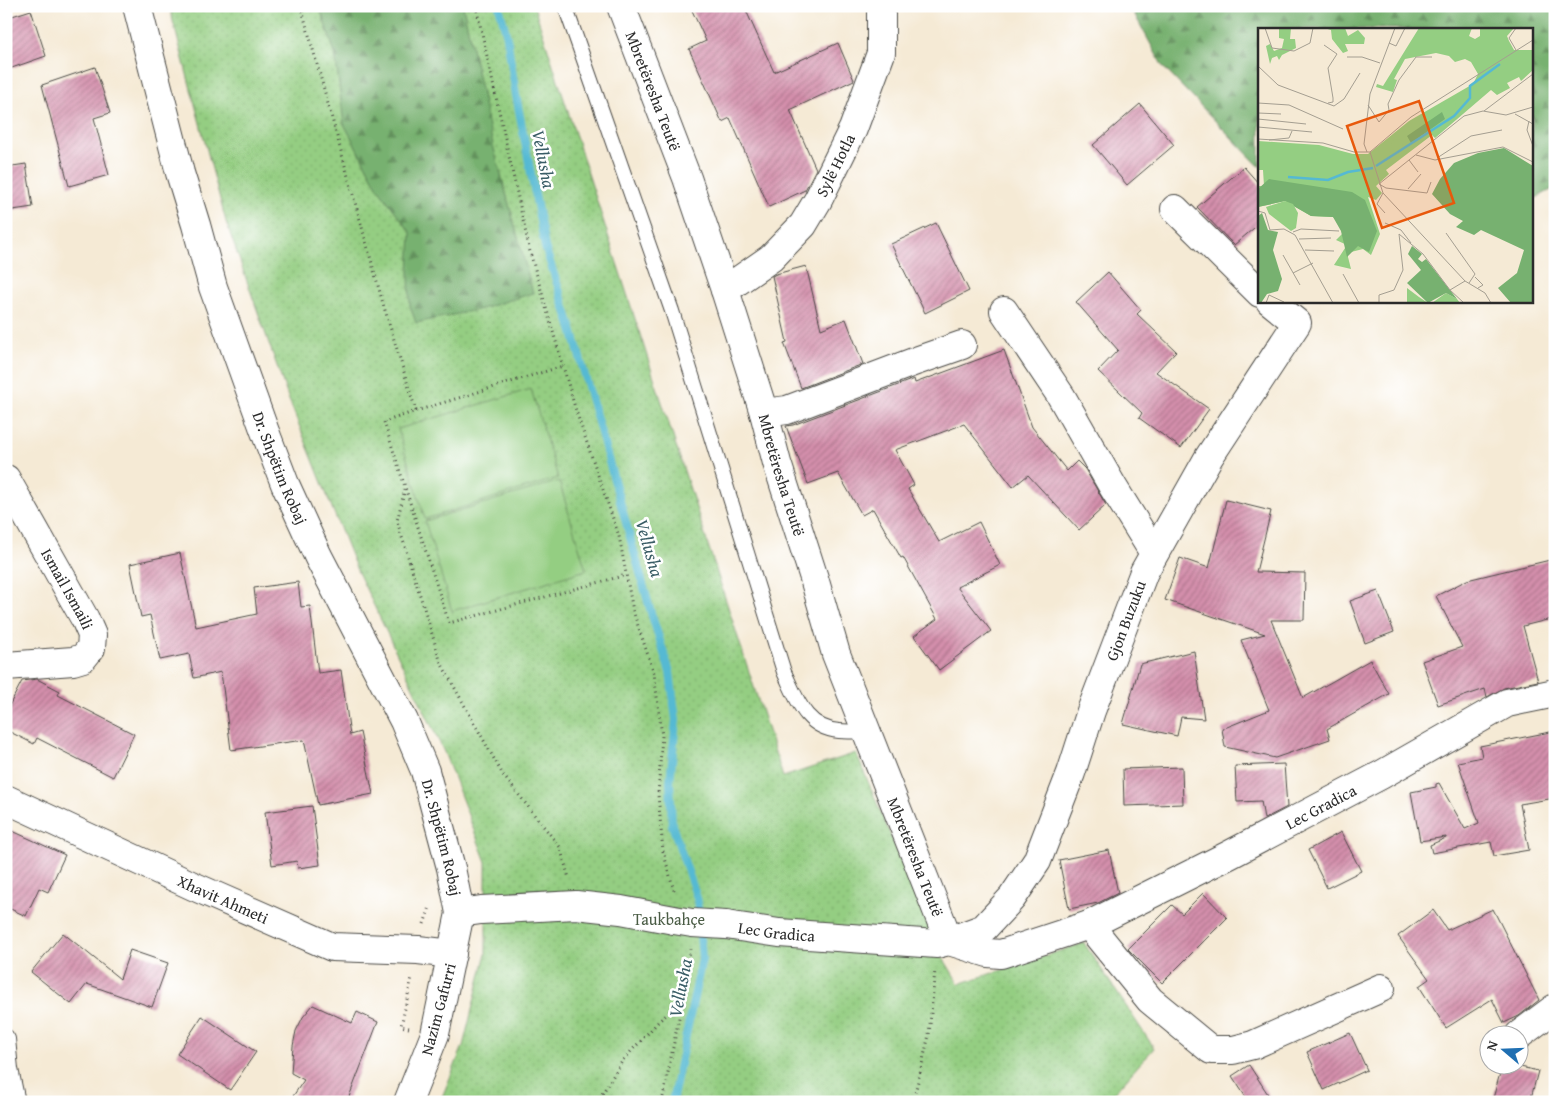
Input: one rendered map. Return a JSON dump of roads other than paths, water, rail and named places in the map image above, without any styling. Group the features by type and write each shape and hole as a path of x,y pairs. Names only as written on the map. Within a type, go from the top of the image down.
{"street":[{"name":"Dr. Shpëtim Robaj","path":"136,6 180,173 213,287 264,429 286,484 318,556 404,721 425,771 451,868 460,913"},
{"name":"Mbretëresha Teutë","path":"621,6 687,178 725,290 836,654 943,942"},
{"path":"863,6 881,53"},
{"path":"881,6 881,53"},
{"name":"Sylë Hotla","path":"725,290 771,258 802,224 818,200 853,128 881,53"},
{"path":"1175,209 1258,291"},
{"name":"Gjon Buzuku","path":"943,942 984,928 1012,898 1037,861 1072,773 1091,711 1144,572 1209,457 1297,322 1271,302"},
{"path":"1004,311 1062,396 1113,487 1154,553"},
{"path":"764,413 787,410 962,345"},
{"name":"Ismail Ismaili","path":"6,479 85,619 92,635 91,648 83,658 73,661 6,666"},
{"name":"Lec Gradica","path":"460,913 481,910 576,905 621,910 683,922 780,932 943,942 988,953 1001,954 1089,925 1381,776 1507,703 1555,693"},
{"name":"Xhavit Ahmeti","path":"6,799 193,886 332,947 418,950 452,954"},
{"name":"Nazim Gafurri","path":"408,1102 435,1034 460,913"},
{"path":"1089,925 1150,1000 1212,1050 1234,1050 1254,1045 1381,988"},
{"path":"1528,1028 1555,1008"}],"lane":[{"path":"565,6 672,311 784,672 804,713 818,726 838,731 866,731"},
{"path":"6,1036 8,1040 9,1065 18,1102"}],"waterway":[{"name":"Vellusha","path":"499,6 507,37 545,247 572,329 652,616 670,672 676,720 670,782 672,825 697,898 702,959 672,1102"}],"park label":[{"name":"Taukbahçe","path":"669,919"}]}
